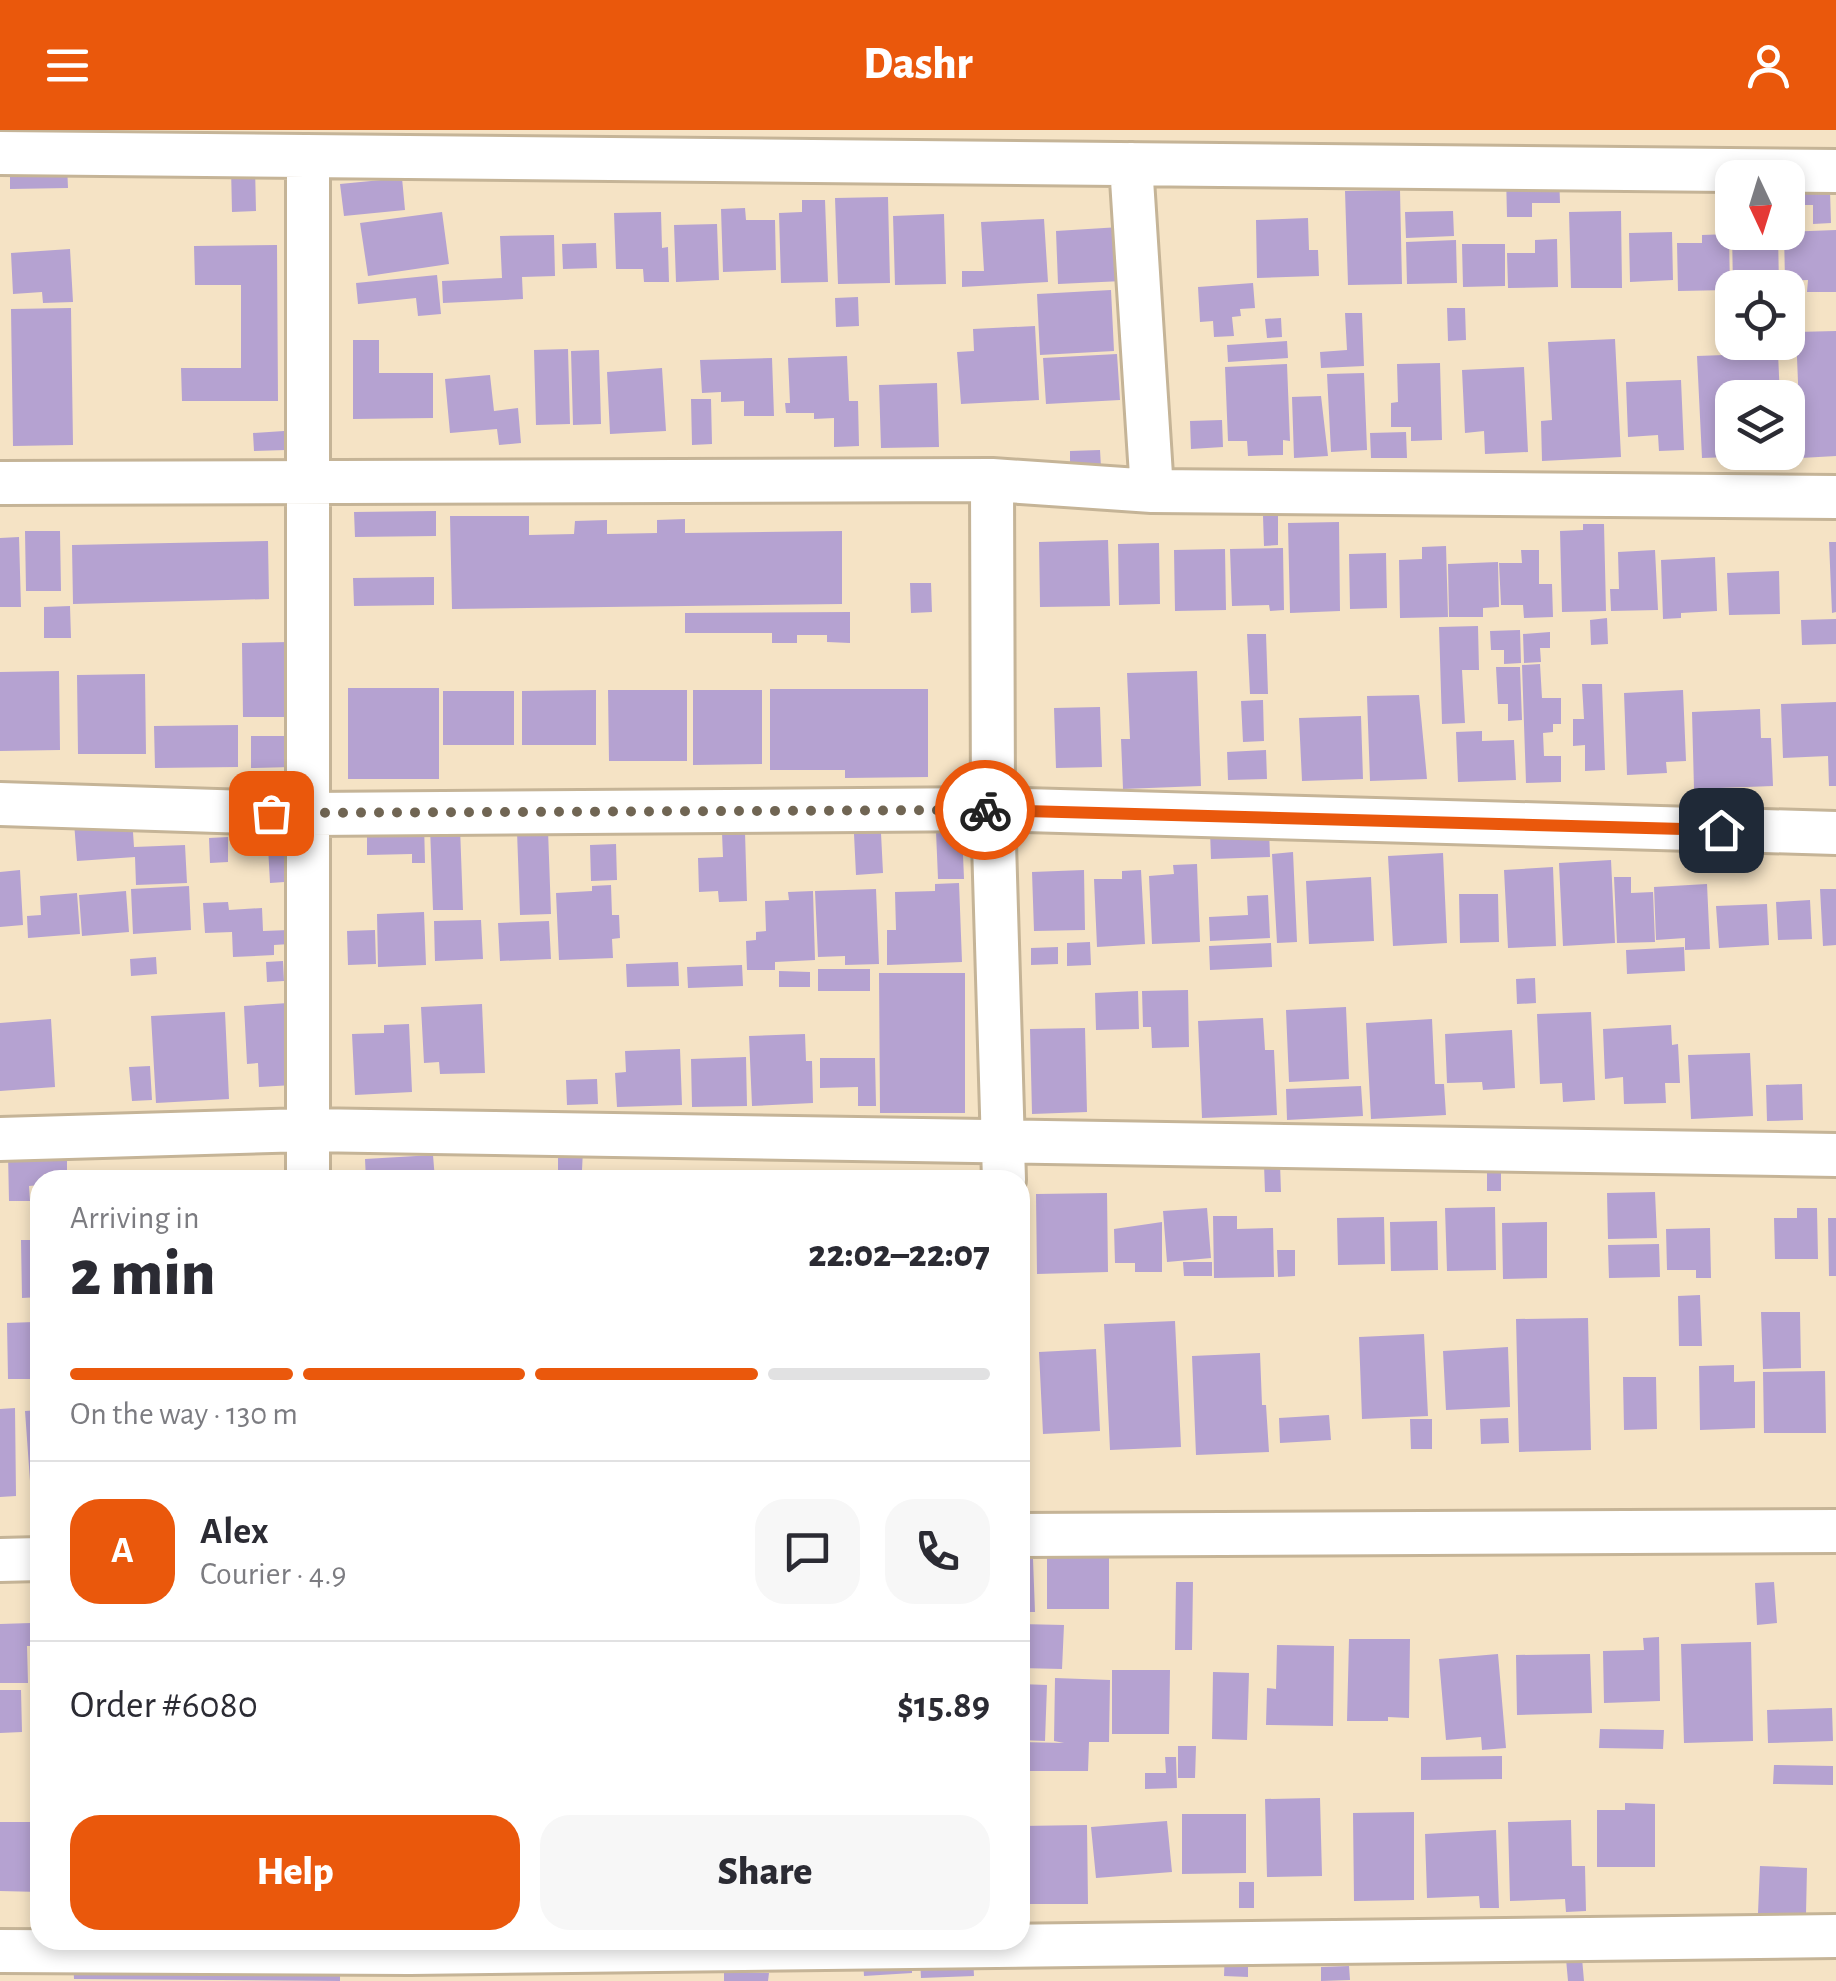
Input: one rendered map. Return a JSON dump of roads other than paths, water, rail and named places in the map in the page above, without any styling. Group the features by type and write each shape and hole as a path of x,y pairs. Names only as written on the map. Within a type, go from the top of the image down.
{"street":[{"path":"0,153 1836,171"},
{"path":"308,156 308,1170"},
{"path":"1132,164 1152,491"},
{"path":"992,480 993,810 1004,1161"},
{"path":"0,483 992,480 1152,491 1836,497"},
{"path":"0,804 310,814 993,810 1836,834"},
{"path":"0,1140 308,1130 1004,1161 1836,1156"},
{"path":"1030,1535 1836,1531"},
{"path":"0,1560 30,1559"},
{"path":"0,1951 410,1967 1836,1936"}]}
